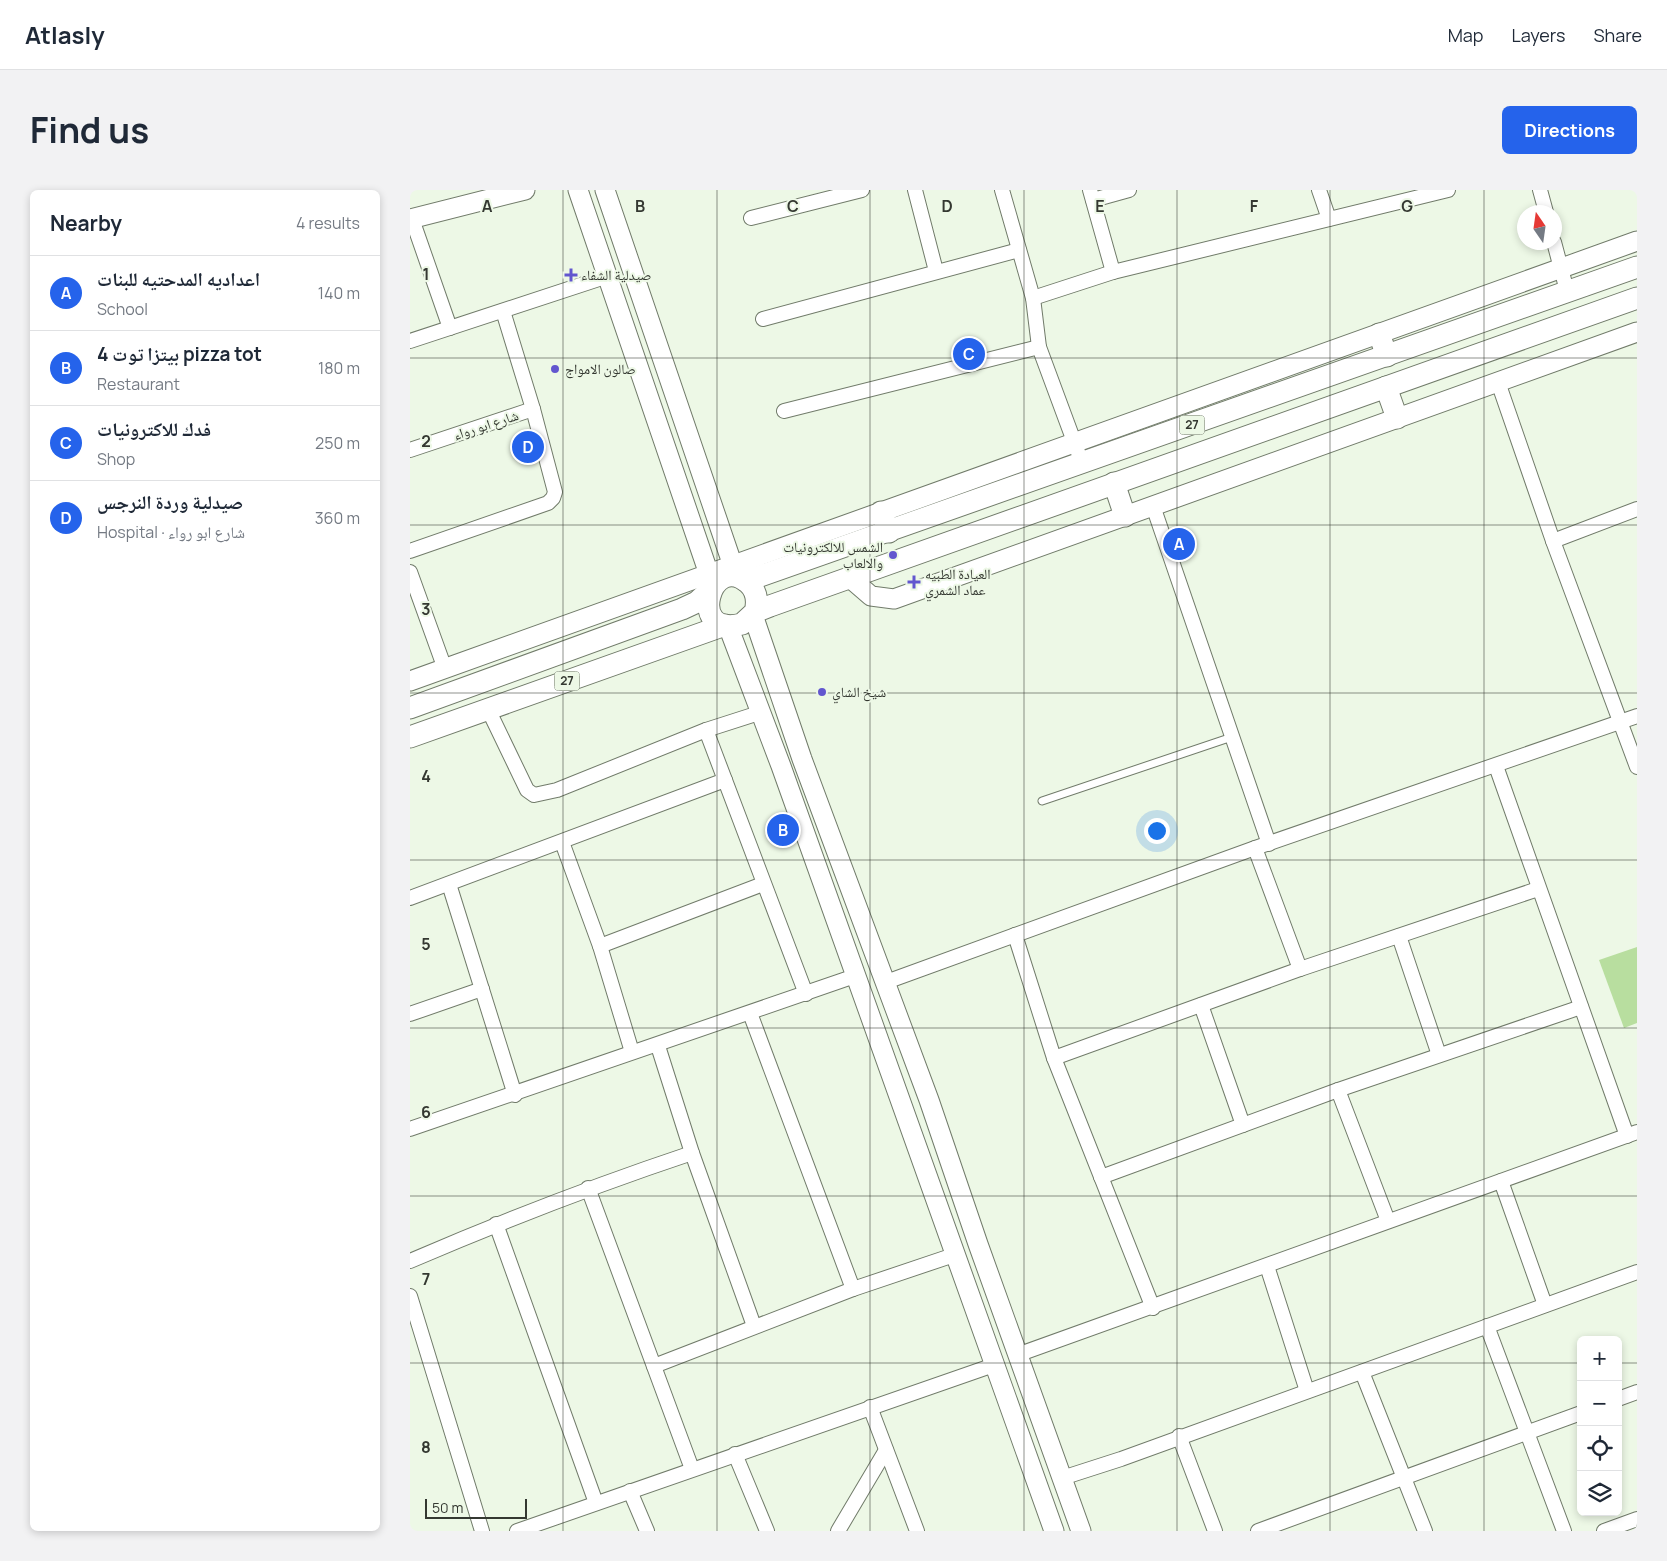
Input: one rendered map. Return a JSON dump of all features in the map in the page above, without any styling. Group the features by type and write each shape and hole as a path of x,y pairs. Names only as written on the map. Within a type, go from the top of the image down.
{"main road":[{"name":"27","path":"410,708 682,609 697,602 711,583 889,532 1637,266"},
{"name":"27","path":"410,737 726,625 742,624 754,613 849,577 1637,298"},
{"path":"1379,334 1387,356"},
{"path":"1300,386 1293,398 1294,405 1303,416"},
{"path":"1386,387 1397,418"},
{"path":"1267,398 1279,406 1281,413 1279,419 1270,428"},
{"path":"1114,483 1125,516"},
{"path":"881,512 889,532"},
{"path":"741,575 755,591 757,598 754,613"},
{"path":"711,583 708,597 709,611 718,622 726,625"}],"street":[{"path":"450,328 411,219 525,190"},
{"path":"410,682 711,583 578,190"},
{"path":"605,190 741,575 881,512 1637,241"},
{"path":"751,218 862,190"},
{"path":"915,190 936,271"},
{"path":"1002,190 1033,298 1040,347 1082,464"},
{"path":"1113,272 1092,195 1129,190"},
{"path":"1319,190 1329,218"},
{"path":"1540,190 1544,205"},
{"path":"1033,298 1113,272 1439,191"},
{"path":"763,319 1019,250"},
{"path":"1556,250 1567,291"},
{"path":"410,341 608,276"},
{"path":"410,551 548,503 554,498 533,409 503,311"},
{"path":"849,577 871,596 894,599 1637,332"},
{"path":"784,411 1040,347"},
{"path":"1498,382 1552,541 1637,767"},
{"name":"شارع ابو رواء","path":"410,450 533,409"},
{"path":"1153,506 1269,844"},
{"path":"1552,541 1637,509"},
{"path":"410,572 445,669"},
{"path":"754,613 802,759 929,1100 1017,1355 1081,1531"},
{"path":"726,625 762,712 902,1110 1054,1531"},
{"path":"488,709 527,790 534,795 557,790 706,730 762,712"},
{"path":"886,982 1255,848 1637,716"},
{"path":"706,730 806,994"},
{"path":"781,766 802,759"},
{"path":"1017,1355 1632,1134 1581,1007 1496,766"},
{"path":"410,898 725,780"},
{"path":"562,842 600,946 632,1052"},
{"path":"1255,848 1300,969"},
{"path":"449,884 515,1095"},
{"path":"600,946 763,884"},
{"path":"1054,1058 1300,969 1538,889"},
{"path":"1015,935 1054,1058 1152,1308"},
{"path":"1399,936 1439,1055"},
{"path":"410,1129 515,1095 632,1052 658,1046 855,976"},
{"path":"410,1014 482,989"},
{"path":"1201,1005 1243,1125"},
{"path":"1101,1177 1338,1090 1581,1007"},
{"path":"750,1013 853,1288"},
{"path":"658,1046 692,1153 754,1326"},
{"path":"1338,1090 1388,1221"},
{"path":"902,1110 918,1113 929,1100"},
{"path":"920,1158 928,1144 935,1142 946,1148"},
{"path":"410,1261 496,1224 588,1188 692,1153"},
{"path":"1501,1181 1544,1305"},
{"path":"588,1188 692,1469"},
{"path":"496,1224 596,1503"},
{"path":"654,1366 853,1288 954,1255"},
{"path":"1267,1266 1307,1391"},
{"path":"1062,1478 1637,1272"},
{"path":"410,1296 482,1531"},
{"path":"1487,1326 1564,1531"},
{"path":"524,1530 692,1469 994,1365"},
{"path":"1362,1372 1425,1531"},
{"path":"1622,1398 1637,1392"},
{"path":"870,1407 917,1531"},
{"path":"1258,1531 1577,1414"},
{"path":"1180,1436 1215,1531"},
{"path":"838,1531 886,1450"},
{"path":"735,1454 767,1531"},
{"path":"630,1491 647,1531"},
{"path":"1606,1531 1637,1519"}],"lane":[{"path":"1042,801 1232,736"}],"green space":[{"path":"1637,947 1637,1023 1624,1028 1599,960"}],"place":[{"name":"صيدلية الشفاء","path":"571,275"},
{"name":"فدك للاكترونيات","path":"969,354"},
{"name":"صالون الامواج","path":"555,369"},
{"name":"صيدلية وردة النرجس","path":"528,447"},
{"name":"اعداديه المدحتيه للبنات","path":"1179,544"},
{"name":"الشمس للالكترونيات والالعاب","path":"893,555"},
{"name":"العيادة الطبيه عماد الشمري","path":"914,582"},
{"name":"شيخ الشاي","path":"822,692"},
{"name":"بيتزا توت 4 pizza tot","path":"783,830"}]}
